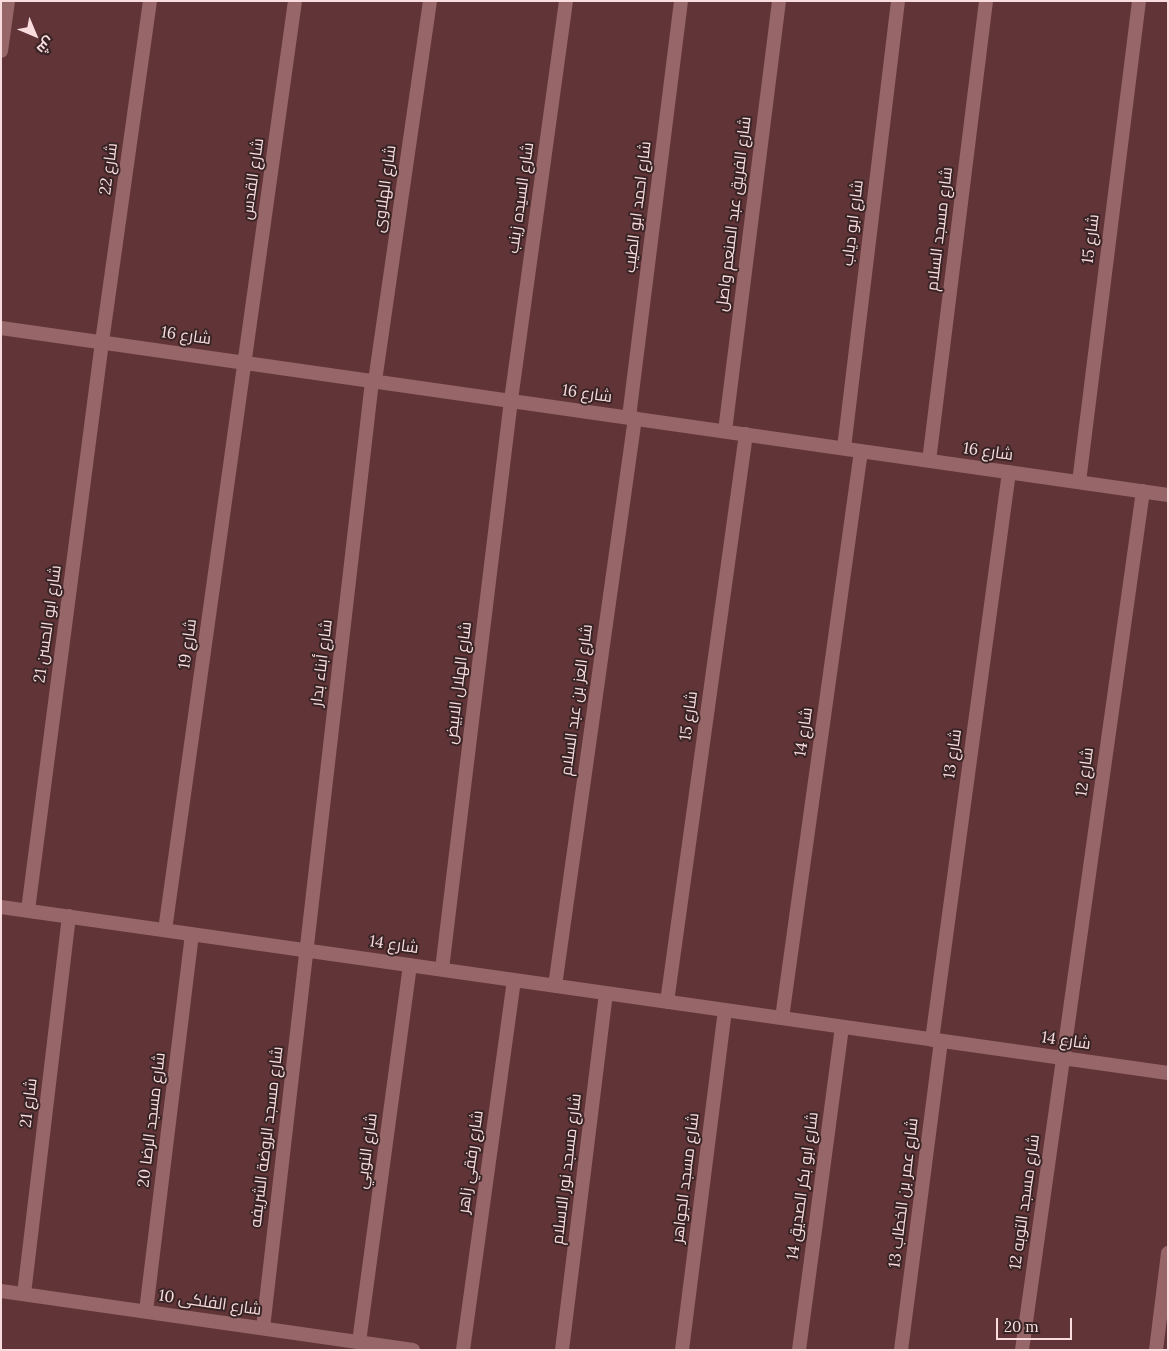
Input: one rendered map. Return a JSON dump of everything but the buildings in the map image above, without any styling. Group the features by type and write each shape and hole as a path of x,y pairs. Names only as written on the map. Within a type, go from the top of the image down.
{"street":[{"path":"1,51 8,1"},
{"name":"شارع 22","path":"102,342 150,1"},
{"name":"شارع القدس","path":"245,362 295,1"},
{"name":"شارع الهلاوى","path":"374,381 430,1"},
{"name":"شارع السيده زينب","path":"511,400 566,1"},
{"name":"شارع احمد ابو الطيب","path":"632,418 681,1"},
{"name":"شارع الفريق عبد المنعم واصل","path":"724,432 779,1"},
{"name":"شارع ابو دياب","path":"844,448 898,1"},
{"name":"شارع مسجد السلام","path":"929,461 986,1"},
{"name":"شارع 15","path":"1079,482 1139,1"},
{"name":"شارع 16","path":"1,328 1168,495"},
{"name":"شارع ابو الحسن 21","path":"28,910 102,342"},
{"name":"شارع 19","path":"165,930 245,362"},
{"name":"شارع أبناء بدار","path":"307,950 374,381"},
{"name":"شارع الهلال الابيض","path":"442,969 511,400"},
{"name":"شارع العز بن عبد السلام","path":"555,986 632,418"},
{"name":"شارع 15","path":"667,1002 746,434"},
{"name":"شارع 14","path":"782,1018 861,451"},
{"name":"شارع 13","path":"936,1040 1009,472"},
{"name":"شارع 12","path":"1062,1058 1143,491"},
{"name":"شارع 14","path":"1,906 1168,1073"},
{"name":"شارع 21","path":"24,1294 69,916"},
{"name":"شارع مسجد الرضا 20","path":"146,1311 192,934"},
{"name":"شارع مسجد الروضة الشريفه","path":"263,1328 307,950"},
{"name":"شارع النوبي","path":"359,1342 410,965"},
{"name":"شارع رفقي زاهر","path":"463,1350 514,980"},
{"name":"شارع مسجد نور الاسلام","path":"562,1350 606,993"},
{"name":"شارع مسجد الجواهر","path":"682,1350 725,1010"},
{"name":"شارع ابو بكر الصديق 14","path":"799,1350 842,1027"},
{"name":"شارع عمر بن الخطاب 13","path":"901,1350 936,1040"},
{"name":"شارع مسجد التوبه 12","path":"1022,1350 1062,1058"},
{"path":"1156,1350 1168,1252"},
{"name":"شارع الفلكى 10","path":"1,1291 413,1350"}]}
